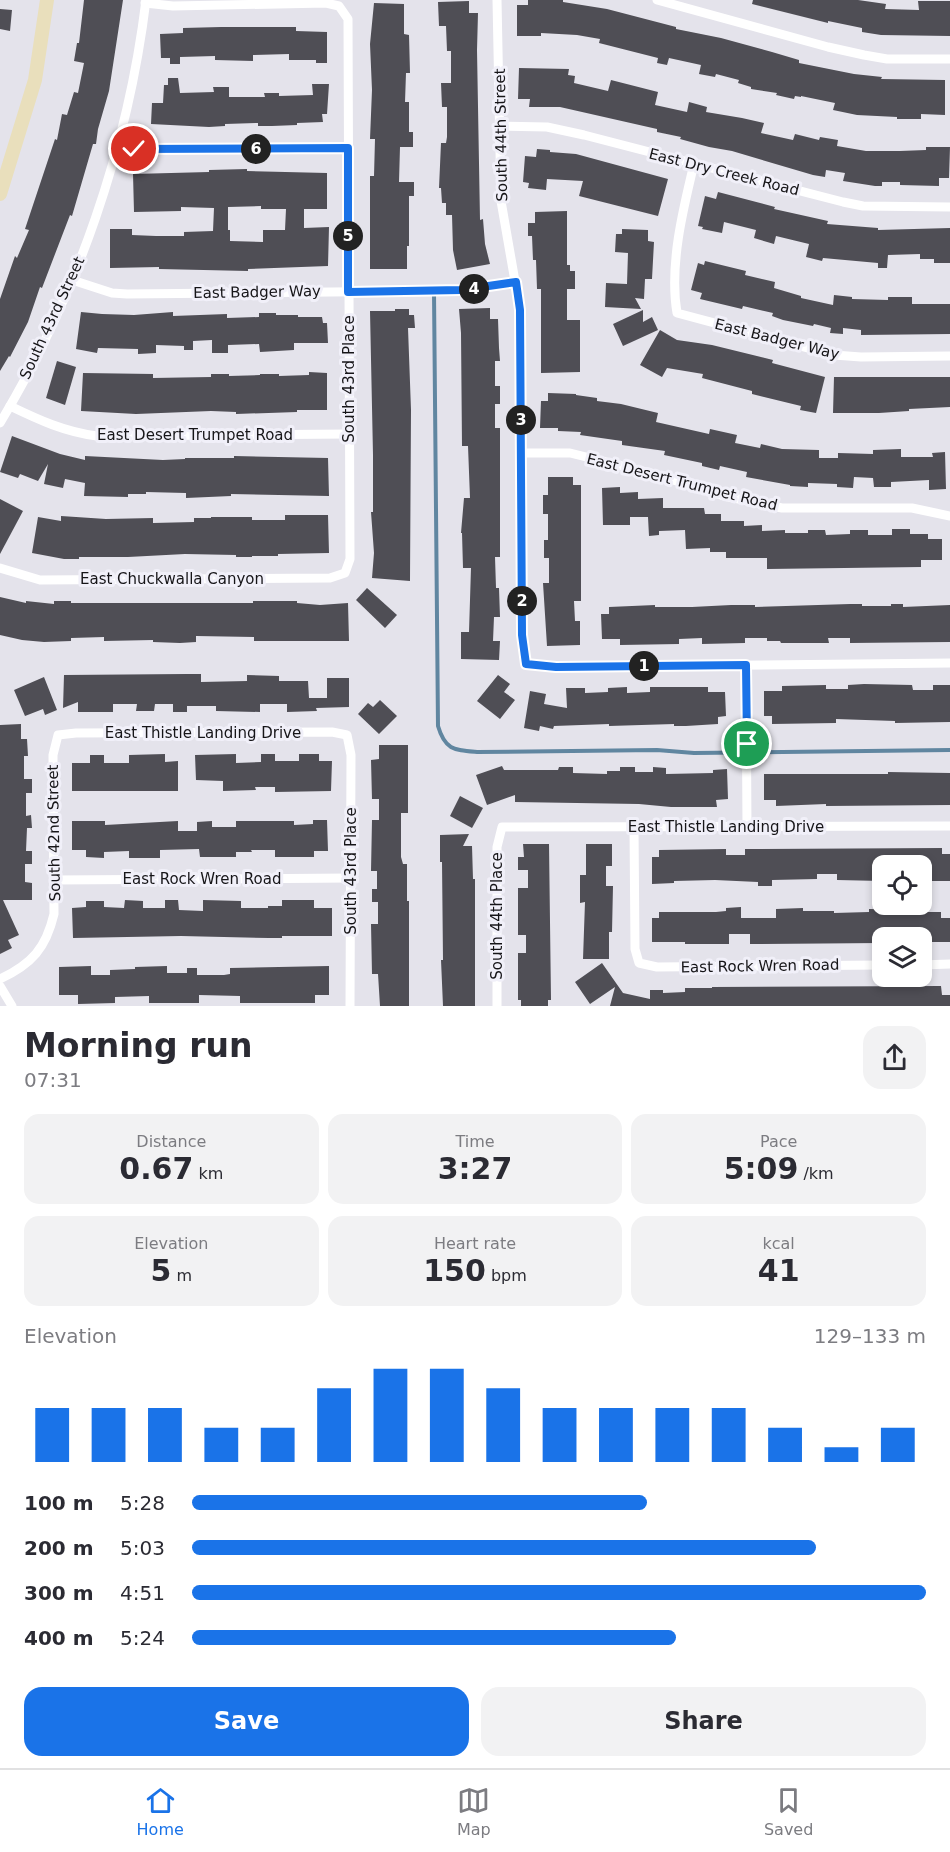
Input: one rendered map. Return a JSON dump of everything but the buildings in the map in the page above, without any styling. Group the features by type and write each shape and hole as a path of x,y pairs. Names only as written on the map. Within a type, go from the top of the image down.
{"street":[{"path":"0,194 34,80 47,0"},
{"name":"South 44th Street","path":"497,0 501,201 520,310 522,635 526,664 556,667 746,665"},
{"path":"657,0 864,55 887,59 950,59"},
{"name":"South 43rd Place","path":"146,2 172,6 326,3 339,6 348,19 350,559 345,573"},
{"name":"South 43rd Street","path":"0,423 72,280 118,145 146,2"},
{"name":"East Dry Creek Road","path":"500,126 547,127 585,135 863,206 950,207"},
{"path":"118,145 148,150 348,148"},
{"name":"East Badger Way","path":"694,164 678,243 674,295 677,313 834,355 950,356"},
{"name":"East Badger Way","path":"72,280 100,290 127,294 461,290 516,282"},
{"name":"East Desert Trumpet Road","path":"10,406 56,427 97,436 349,434"},
{"name":"East Desert Trumpet Road","path":"521,453 570,453 651,473 724,495 782,508 912,508 950,516"},
{"name":"East Chuckwalla Canyon","path":"0,568 40,580 330,578 345,573"},
{"path":"747,828 746,665 950,663"},
{"name":"East Thistle Landing Drive","path":"58,735 76,733 332,732 347,735"},
{"name":"South 42nd Street","path":"0,979 27,964 44,943 54,914 53,756 58,735"},
{"name":"South 43rd Place","path":"347,735 351,755 350,1006"},
{"name":"East Thistle Landing Drive","path":"502,826 747,828 950,826"},
{"name":"South 44th Place","path":"497,1006 496,847 502,826"},
{"name":"East Rock Wren Road","path":"634,827 634,949 639,963 657,967 872,965"},
{"name":"East Rock Wren Road","path":"54,880 350,878"},
{"path":"932,965 950,964"},
{"path":"0,986 12,1006"}],"waterway":[{"path":"434,292 438,726 447,744 456,749 477,752 657,750 694,753 950,750"}],"route":[{"path":"134,149 348,148 348,292 461,290 516,282 520,310 522,635 526,664 556,667 746,665 747,744"}]}
